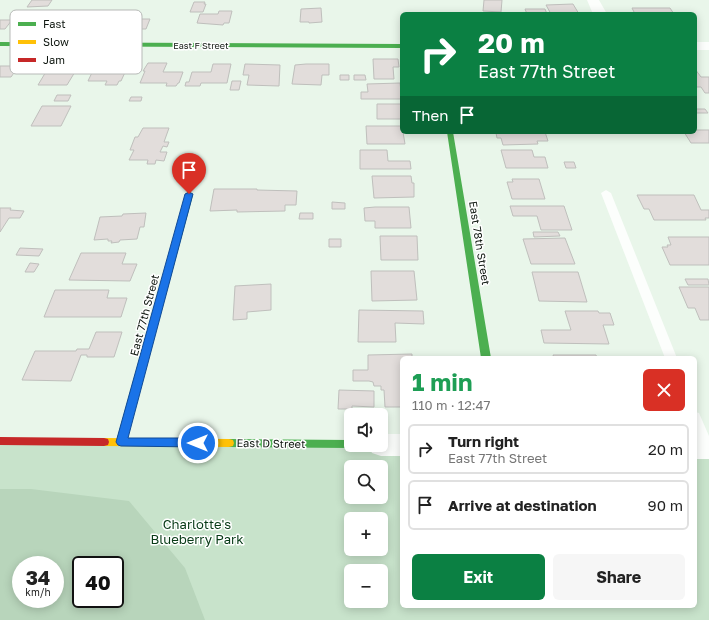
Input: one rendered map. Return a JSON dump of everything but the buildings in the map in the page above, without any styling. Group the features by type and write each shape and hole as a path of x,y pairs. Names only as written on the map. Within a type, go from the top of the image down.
{"street":[{"path":"593,0 599,12"},
{"name":"East F Street","path":"0,44 10,44"},
{"name":"East F Street","path":"142,45 400,46"},
{"path":"697,46 709,46"},
{"name":"East 78th Street","path":"450,134 486,356"},
{"name":"East 77th Street","path":"121,442 189,194"},
{"name":"East D Street","path":"0,441 344,444"},
{"path":"388,444 400,445"}],"lane":[{"path":"606,193 670,356"},
{"path":"697,424 704,448"}],"green space":[{"name":"Charlotte's Blueberry Park","path":"0,441 344,444 344,452 388,452 388,445 400,445 400,608 697,608 697,448 709,448 709,620 0,620"},
{"path":"0,489 31,489 129,501 185,568 205,620 0,620"}],"traffic: fast":[{"path":"0,44 10,44"},
{"path":"142,45 400,46"},
{"path":"450,134 486,356"},
{"path":"121,442 189,195"},
{"path":"229,443 344,444"}],"traffic: slow":[{"path":"104,442 229,443"}],"traffic: jam":[{"path":"0,441 104,442"}],"route":[{"path":"189,194 121,442 198,443"}]}
